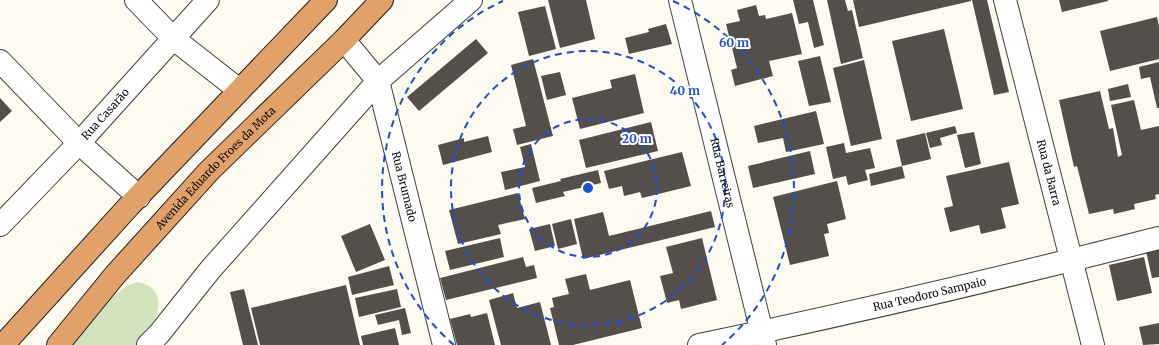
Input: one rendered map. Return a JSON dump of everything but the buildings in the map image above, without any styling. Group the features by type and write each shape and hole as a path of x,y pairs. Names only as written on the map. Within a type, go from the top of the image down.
{"highway":[{"path":"3,345 139,196 326,0"},
{"name":"Avenida Eduardo Froes da Mota","path":"58,345 115,275 209,172 344,40 382,0"}],"street":[{"path":"136,0 174,39 239,90"},
{"name":"Rua Casarão","path":"0,225 79,143 208,0"},
{"path":"148,345 159,334 210,270 378,81 471,0"},
{"name":"Rua Barreiras","path":"680,0 764,338"},
{"name":"Rua da Barra","path":"1005,0 1093,345"},
{"name":"Rua Brumado","path":"344,40 378,81 444,345"},
{"path":"0,61 79,143 139,196"},
{"name":"Rua Teodoro Sampaio","path":"699,345 764,338 1159,238"}],"green space":[{"path":"136,282 145,284 156,293 158,306 154,321 136,345 69,345 109,300 127,286"}]}
